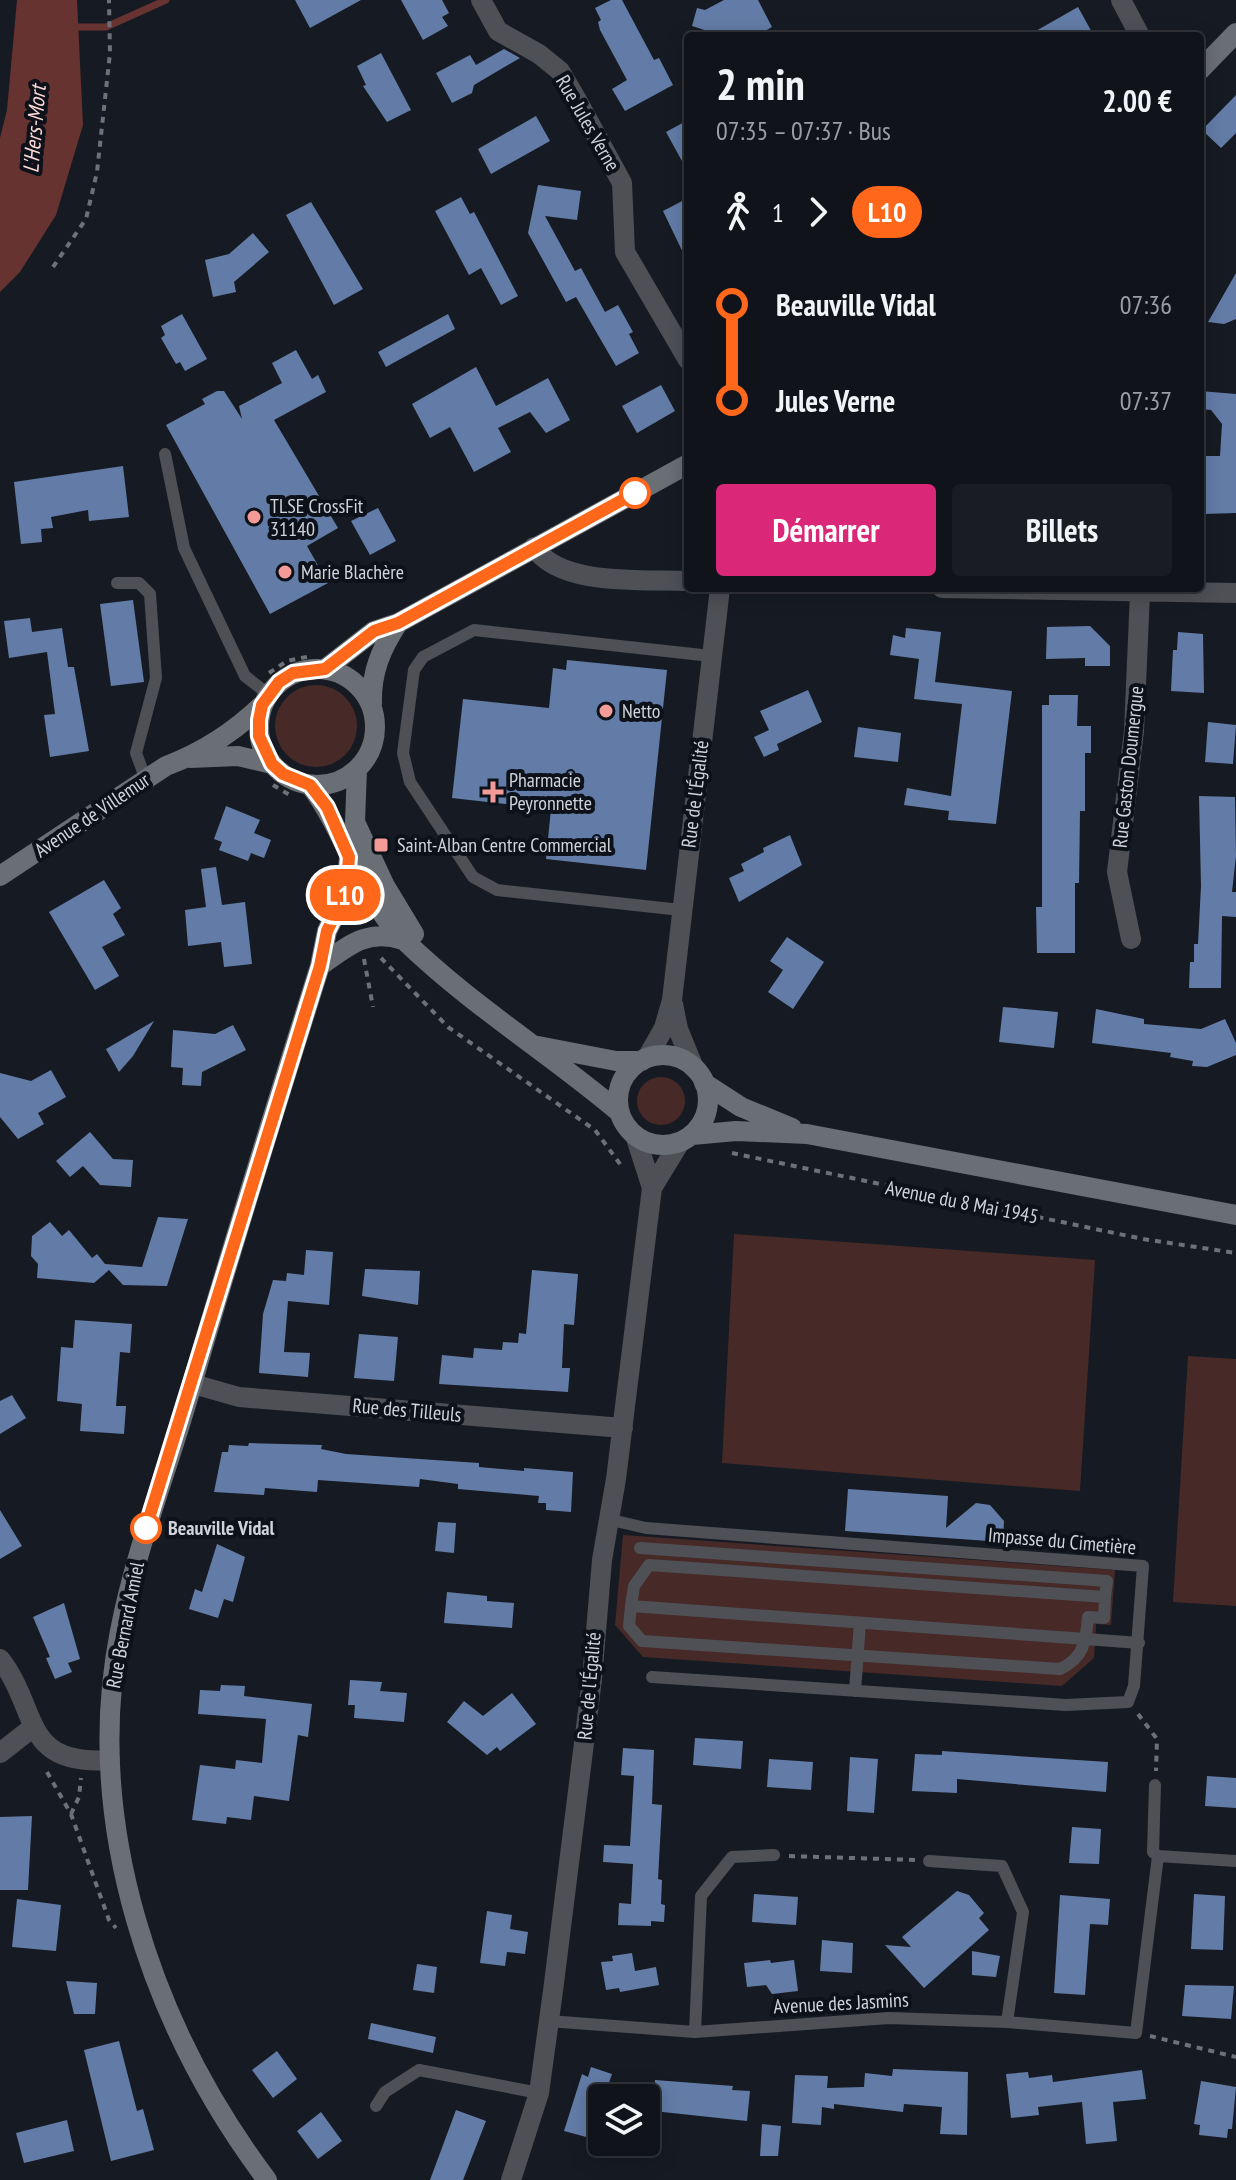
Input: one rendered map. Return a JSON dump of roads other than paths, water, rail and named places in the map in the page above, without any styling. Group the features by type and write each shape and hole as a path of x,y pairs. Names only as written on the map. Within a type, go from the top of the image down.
{"main road":[{"path":"1204,66 1236,33"},
{"path":"325,669 374,631 398,623 684,466"},
{"path":"303,791 343,779 357,769 373,742 371,682 377,661 398,623"},
{"path":"373,710 362,690 346,676 325,669 293,673 265,699 259,736 267,771 283,774 327,807 349,857 403,940"},
{"name":"Avenue de Villemur","path":"0,876 146,780 244,723 265,699"},
{"name":"Avenue de Villemur","path":"186,758 238,756 267,771"},
{"path":"357,769 355,822 424,956"},
{"name":"Rue Bernard Amiel","path":"267,2180 228,2128 170,2012 140,1933 117,1851 110,1760 112,1680 120,1629 145,1533 320,966 327,931 346,893 349,857"},
{"path":"320,966 356,939 387,934 403,940 463,994 538,1046 619,1112 635,1135 657,1145 686,1138 707,1111 699,1076 672,1057 605,1059 538,1046"},
{"path":"619,1112 620,1088 625,1077 645,1059"},
{"name":"Avenue du 8 Mai 1945","path":"699,1076 741,1107 807,1134"},
{"name":"Avenue du 8 Mai 1945","path":"686,1138 736,1131 807,1134 1236,1215"}],"street":[{"name":"Rue Jules Verne","path":"481,0 498,31 539,54 560,71 577,100 622,183 625,252 684,353"},
{"path":"1121,0 1138,32"},
{"path":"534,547 541,558 579,575 684,581"},
{"name":"Rue de l'Égalité","path":"645,1059 664,1028 672,1000 719,592"},
{"path":"1100,592 1236,593"},
{"name":"Rue Gaston Doumergue","path":"1131,939 1117,872 1134,731 1140,593"},
{"name":"Rue de l'Égalité","path":"672,1000 678,1029 699,1076"},
{"name":"Rue de l'Égalité","path":"511,2180 539,2093 592,1679 607,1519 623,1428 652,1188 635,1135"},
{"name":"Rue de l'Égalité","path":"652,1188 686,1138"},
{"name":"Rue des Tilleuls","path":"193,1384 239,1397 623,1428"},
{"path":"0,1659 15,1682 32,1728 50,1748 70,1759 110,1760"},
{"path":"0,1753 32,1728"}],"lane":[{"path":"165,454 184,548 245,676 265,699"},
{"path":"117,583 139,583 150,594 156,678 136,753 146,780"},
{"path":"681,910 497,890 473,877 410,782 403,753 414,670 423,657 474,630 711,656"},
{"name":"Impasse du Cimetière","path":"607,1519 646,1528 1143,1566 1139,1643 1134,1686 1128,1702 1066,1705 855,1691"},
{"path":"640,1548 1107,1581 1104,1618 1088,1617 1086,1639 1077,1659 1060,1669 642,1641 629,1626 634,1586 649,1565 1105,1597"},
{"path":"846,1579 847,1563"},
{"path":"631,1606 1139,1643"},
{"path":"652,1677 855,1691 860,1623"},
{"path":"1155,1785 1153,1852 1158,1856 1236,1861"},
{"path":"695,2032 701,1896 732,1857 774,1855"},
{"name":"Avenue des Jasmins","path":"548,2021 695,2032 889,2018 1007,2022 1136,2033 1158,1856"},
{"path":"929,1861 1002,1866 1023,1912 1007,2022"},
{"path":"376,2106 385,2092 419,2070 539,2093"}],"water":[{"name":"L'Hers-Mort","path":"17,0 77,0 83,125 56,215 20,272 0,292 0,138 7,110"}],"waterway":[{"path":"70,27 106,27 166,0"}],"place":[{"name":"TLSE CrossFit 31140","path":"254,517"},
{"name":"Marie Blachère","path":"285,572"},
{"name":"Netto","path":"606,711"},
{"name":"Pharmacie Peyronnette","path":"493,792"},
{"name":"Saint-Alban Centre Commercial","path":"381,845"},
{"name":"Beauville Vidal","path":"146,1528"}]}
